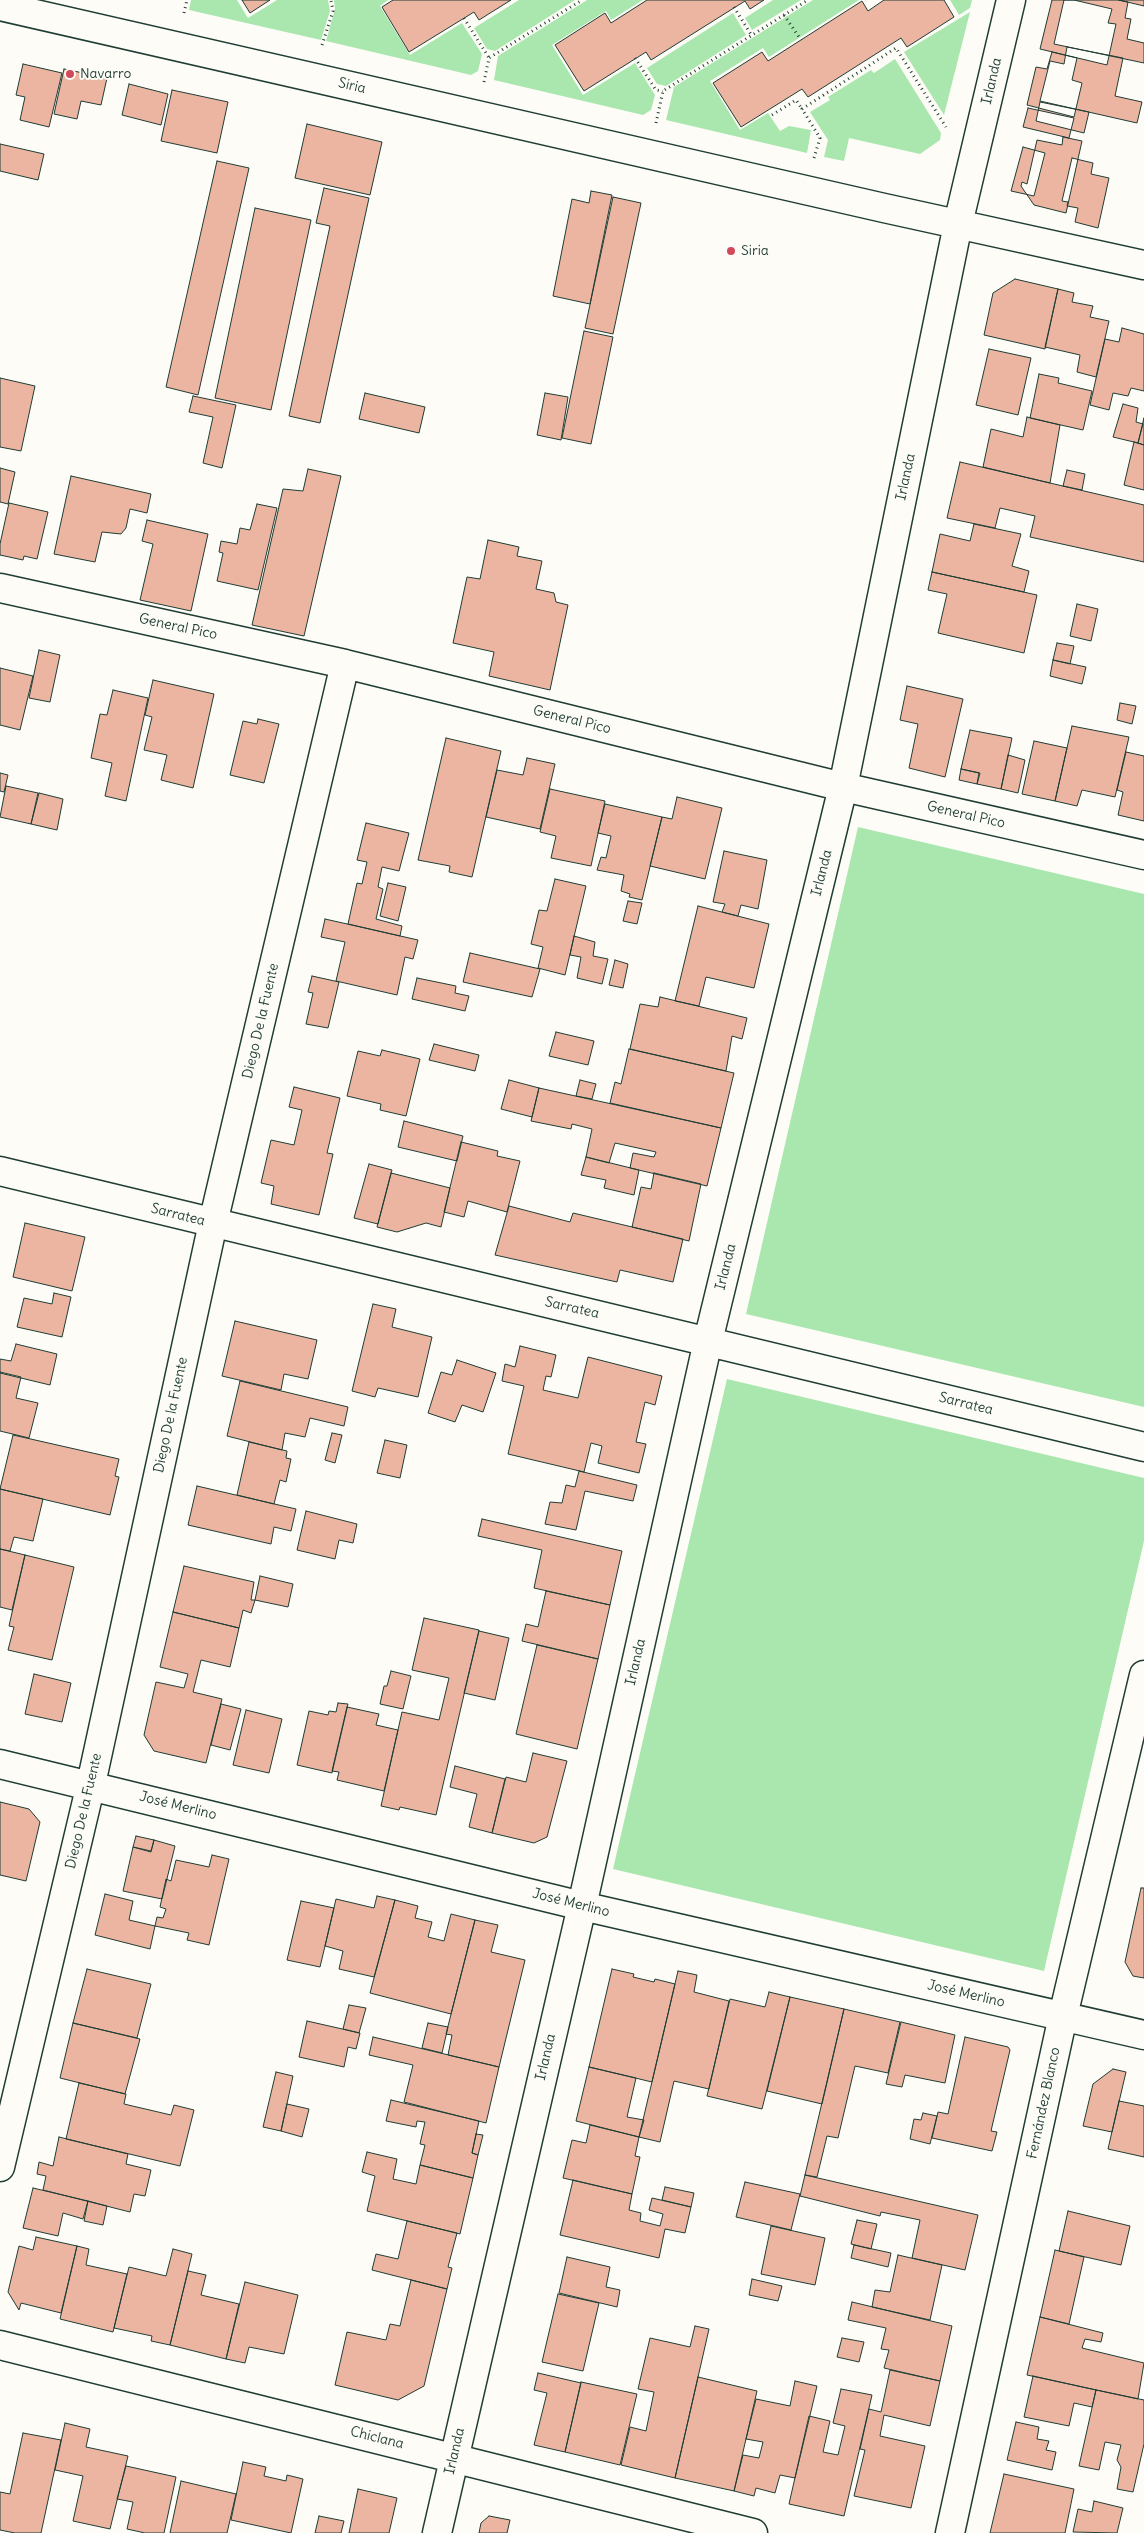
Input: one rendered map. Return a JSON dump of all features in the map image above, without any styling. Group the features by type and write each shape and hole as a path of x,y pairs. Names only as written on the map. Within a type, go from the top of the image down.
{"street":[{"name":"Irlanda","path":"437,2533 453,2456 582,1906 708,1341 843,787 958,224 1011,0"},
{"name":"Siria","path":"0,6 1144,265"},
{"name":"General Pico","path":"0,588 346,664 843,787 1144,855"},
{"name":"Diego De la Fuente","path":"0,2167 91,1784 213,1223 346,664"},
{"name":"Sarratea","path":"0,1171 1144,1447"},
{"name":"Fernández Blanco","path":"950,2533 1063,2016 1144,1675"},
{"name":"José Merlino","path":"0,1764 91,1784 582,1906 1144,2036"},
{"name":"Chiclana","path":"0,2345 453,2456 753,2533"}],"path":[{"path":"184,14 187,0"},
{"path":"322,46 333,11 331,0"},
{"path":"489,58 582,0"},
{"path":"635,58 656,90 663,91 808,0"},
{"path":"734,7 752,36"},
{"path":"784,15 801,40"},
{"path":"464,18 489,58 484,83"},
{"path":"802,109 896,48 948,130"},
{"path":"656,123 663,91"},
{"path":"772,115 796,100 820,138 814,161"}],"green space":[{"path":"191,0 237,0 248,18 277,0 328,0 330,11 321,40 189,10"},
{"path":"334,0 388,0 380,6 410,55 462,23 482,54 478,71 471,75 326,41 335,9"},
{"path":"519,0 575,0 495,51 487,49 474,28"},
{"path":"587,0 643,0 611,20 606,11 552,45 583,95 635,63 655,95 651,110 643,115 494,80 498,56"},
{"path":"773,0 801,0 752,30 745,18"},
{"path":"813,0 859,0 769,57 763,48 710,81 740,130 768,113 780,131 789,126 811,130 807,153 666,120 674,87"},
{"path":"950,0 972,0 970,8 959,15"},
{"path":"970,12 944,115 904,52"},
{"path":"733,13 746,35 666,86 657,84 647,68"},
{"path":"895,59 941,133 940,140 920,154 849,138 844,161 824,157 828,140 810,112 830,100 828,97 871,70 874,73"},
{"path":"858,827 1144,894 1144,1407 746,1314"},
{"path":"727,1379 1144,1478 1144,1541 1044,1971 613,1869"}],"building":[{"path":"242,0 270,0 250,13"},
{"path":"393,0 511,0 479,20 474,12 409,52 382,7"},
{"path":"647,0 764,0 750,9 745,1 651,60 646,52 584,91 555,45 605,13 611,23"},
{"path":"884,0 944,0 954,17 907,47 901,38 808,97 802,89 741,127 713,83 762,52 768,61 862,1 868,11"},
{"path":"1052,0 1074,0 1112,9 1108,23 1116,24 1107,65 1040,49"},
{"path":"1064,0 1118,0 1128,2 1125,18 1131,19 1127,39 1144,43 1144,63 1054,44"},
{"path":"1119,0 1144,0 1144,6"},
{"path":"1067,47 1123,58 1115,96 1142,102 1137,123 1040,101 1050,61 1064,64"},
{"path":"1052,52 1077,58 1072,80 1082,83 1074,117 1027,105 1036,67 1047,69"},
{"path":"23,64 62,73 49,127 20,120 25,97 16,95"},
{"path":"64,69 107,78 101,105 81,101 77,119 54,114"},
{"path":"129,84 168,94 161,125 122,115"},
{"path":"172,90 228,102 217,153 161,141"},
{"path":"1040,102 1089,112 1084,133 1036,121"},
{"path":"1028,108 1074,118 1069,138 1023,127"},
{"path":"307,124 382,142 370,195 295,178"},
{"path":"1063,137 1082,141 1066,213 1034,205 1021,186 1022,182 1027,184 1037,140 1062,145"},
{"path":"0,144 44,154 38,180 0,171"},
{"path":"1023,147 1045,153 1034,196 1011,191"},
{"path":"1072,158 1093,163 1091,174 1109,178 1098,228 1075,222 1078,208 1067,206 1068,202 1062,201"},
{"path":"217,161 249,168 198,395 166,387"},
{"path":"324,188 369,198 320,423 289,416 330,226 316,223"},
{"path":"591,191 612,195 590,304 553,296 572,199 589,203"},
{"path":"613,197 641,203 613,334 585,328"},
{"path":"255,208 311,220 271,410 215,398"},
{"path":"1015,279 1058,289 1045,349 984,335 993,293"},
{"path":"1058,289 1074,293 1072,302 1093,306 1090,317 1109,321 1096,377 1077,372 1080,355 1045,347"},
{"path":"1122,328 1144,334 1144,391 1131,388 1128,396 1113,393 1109,410 1090,405 1105,339 1119,342"},
{"path":"584,331 613,337 591,444 562,438"},
{"path":"989,349 1031,358 1018,415 976,405"},
{"path":"1039,374 1059,378 1058,383 1092,391 1083,430 1030,418"},
{"path":"0,378 35,386 21,451 0,447"},
{"path":"365,393 425,407 419,433 359,419"},
{"path":"545,393 568,397 561,440 537,435"},
{"path":"193,396 236,405 222,468 203,463 213,417 189,412"},
{"path":"1123,404 1138,408 1136,422 1143,424 1138,443 1113,437"},
{"path":"1027,417 1060,425 1050,483 983,467 991,429 1023,437"},
{"path":"1144,418 1144,445 1138,443"},
{"path":"1134,442 1144,445 1144,490 1124,485"},
{"path":"960,462 1144,505 1144,562 1030,537 1035,516 1000,508 995,528 947,518"},
{"path":"0,468 15,472 8,504 0,502"},
{"path":"308,469 341,476 304,636 252,625 283,489 303,491"},
{"path":"1067,470 1085,474 1082,490 1063,486"},
{"path":"71,476 151,494 147,513 130,509 126,528 121,534 102,532 95,562 54,554"},
{"path":"9,503 48,512 37,559 24,556 23,560 0,555 0,544"},
{"path":"257,504 277,508 258,590 217,581 223,553 219,552 221,541 237,544 240,528 250,530"},
{"path":"147,520 208,534 191,611 140,600 153,544 142,541"},
{"path":"974,524 1021,534 1012,566 1029,571 1024,592 932,572 940,534 970,541"},
{"path":"488,540 519,547 517,556 542,561 536,589 554,593 556,602 568,605 550,690 489,676 494,652 453,643 467,577 480,579"},
{"path":"932,572 1037,595 1024,653 938,633 947,594 928,590"},
{"path":"1077,604 1098,609 1091,641 1070,636"},
{"path":"1057,643 1074,646 1070,664 1053,660"},
{"path":"39,650 60,655 50,702 29,698"},
{"path":"1053,660 1086,667 1082,684 1050,676"},
{"path":"0,668 33,676 20,730 0,725"},
{"path":"153,680 214,694 193,788 161,780 167,755 144,750 152,717 145,715"},
{"path":"907,686 963,699 945,777 909,768 918,724 900,720"},
{"path":"113,690 148,698 126,801 105,796 112,763 91,758 100,714 107,715"},
{"path":"1120,703 1136,706 1132,724 1117,720"},
{"path":"258,719 279,724 264,783 230,775 243,721 257,724"},
{"path":"1072,726 1129,737 1115,797 1082,790 1077,806 1055,801"},
{"path":"970,730 1012,738 1001,789 977,784 979,773 961,769"},
{"path":"446,738 501,751 472,877 449,872 450,866 418,860"},
{"path":"1034,741 1067,748 1055,801 1022,794"},
{"path":"1126,752 1144,756 1144,821 1118,815 1123,792 1117,790"},
{"path":"1008,755 1025,760 1018,793 1001,789"},
{"path":"527,758 555,764 540,829 486,817 497,770 523,775"},
{"path":"961,769 980,773 977,784 959,780"},
{"path":"0,773 8,775 4,792 0,791"},
{"path":"6,786 38,793 31,824 0,817"},
{"path":"550,789 605,801 591,866 551,858 556,836 540,832"},
{"path":"39,793 63,799 57,830 31,824"},
{"path":"677,797 722,808 705,879 650,866 662,817 672,819"},
{"path":"605,804 662,817 642,900 629,897 630,894 621,891 624,875 597,870 601,857 606,858 611,836 598,833"},
{"path":"366,823 409,833 399,871 382,867 378,887 383,889 376,919 402,926 400,936 348,924 357,883 362,884 367,862 357,860"},
{"path":"724,851 767,860 758,909 741,905 738,916 722,912 725,904 713,902"},
{"path":"555,879 586,886 565,975 538,968 543,947 531,944 539,910 547,911"},
{"path":"388,883 406,887 398,921 380,916"},
{"path":"628,901 642,903 637,924 623,921"},
{"path":"698,906 769,924 754,988 706,977 699,1006 675,1001"},
{"path":"325,919 418,940 413,959 405,957 397,995 336,981 345,942 321,937"},
{"path":"574,936 595,942 593,956 608,959 602,984 577,978 581,957 570,955"},
{"path":"470,953 540,969 532,997 463,982"},
{"path":"615,960 628,964 623,988 609,985"},
{"path":"312,976 339,982 328,1028 306,1024 313,993 308,992"},
{"path":"417,978 456,986 455,993 469,996 465,1011 412,999"},
{"path":"660,997 747,1018 742,1039 732,1036 726,1071 630,1049 640,1004 658,1007"},
{"path":"556,1032 594,1041 588,1065 549,1056"},
{"path":"434,1044 479,1055 475,1071 429,1060"},
{"path":"629,1049 734,1073 721,1128 610,1103 615,1082 621,1084"},
{"path":"382,1050 420,1059 406,1116 380,1110 381,1104 347,1096 358,1051 380,1056"},
{"path":"509,1080 539,1088 532,1117 501,1109"},
{"path":"580,1080 596,1084 592,1099 576,1096"},
{"path":"294,1087 340,1098 327,1153 333,1154 319,1215 271,1204 274,1186 261,1183 271,1140 294,1145 302,1110 289,1107"},
{"path":"539,1088 721,1128 707,1186 630,1168 633,1153 654,1157 656,1152 615,1143 609,1163 586,1157 592,1129 572,1124 571,1129 531,1121"},
{"path":"404,1121 463,1136 457,1161 398,1147"},
{"path":"461,1142 498,1151 497,1156 520,1161 507,1212 468,1201 464,1217 444,1212"},
{"path":"586,1157 639,1170 634,1195 604,1188 606,1180 581,1175"},
{"path":"369,1164 392,1170 378,1224 354,1218"},
{"path":"391,1173 450,1188 441,1227 426,1223 397,1232 377,1227"},
{"path":"654,1173 701,1184 689,1241 632,1227 641,1187 651,1189"},
{"path":"509,1206 570,1222 573,1213 683,1239 673,1282 620,1270 617,1282 495,1255"},
{"path":"25,1223 85,1237 72,1291 13,1277"},
{"path":"54,1293 71,1297 62,1337 17,1327 24,1298 52,1304"},
{"path":"373,1304 396,1309 392,1327 432,1337 418,1397 378,1388 375,1397 352,1391"},
{"path":"235,1321 317,1340 308,1379 284,1374 281,1390 222,1376"},
{"path":"16,1344 57,1354 50,1385 0,1373 0,1359 11,1361"},
{"path":"520,1346 556,1355 551,1377 546,1376 543,1390 578,1398 588,1357 662,1376 655,1405 645,1402 636,1442 646,1444 639,1473 598,1463 602,1446 591,1443 584,1472 508,1454 524,1386 502,1381 505,1364 515,1367"},
{"path":"457,1360 496,1373 483,1412 462,1405 455,1422 428,1413 441,1372 452,1375"},
{"path":"0,1372 21,1377 16,1398 38,1403 29,1438 0,1431"},
{"path":"240,1381 348,1407 344,1426 310,1418 305,1437 285,1433 282,1450 227,1436"},
{"path":"332,1433 342,1435 335,1463 325,1460"},
{"path":"13,1435 119,1459 115,1476 119,1477 110,1515 0,1489"},
{"path":"385,1440 407,1445 400,1478 377,1473"},
{"path":"249,1442 287,1451 286,1458 291,1459 286,1482 280,1480 274,1504 237,1495"},
{"path":"579,1471 637,1485 633,1501 585,1491 576,1530 545,1524 550,1502 562,1503 566,1485 575,1487"},
{"path":"197,1486 296,1509 291,1531 274,1527 271,1544 188,1525"},
{"path":"0,1489 43,1499 33,1541 14,1537 10,1551 0,1549"},
{"path":"306,1511 357,1524 353,1543 339,1540 335,1559 297,1550"},
{"path":"482,1519 622,1551 610,1605 534,1588 542,1550 478,1536"},
{"path":"0,1549 25,1555 12,1610 0,1607"},
{"path":"25,1555 74,1567 52,1660 8,1650 14,1627 9,1626"},
{"path":"184,1566 254,1582 251,1600 255,1600 251,1613 243,1610 239,1628 173,1612"},
{"path":"260,1576 293,1584 288,1607 255,1600"},
{"path":"546,1591 610,1605 598,1659 522,1641 526,1624 538,1627"},
{"path":"173,1612 239,1628 230,1667 201,1660 193,1692 222,1699 206,1763 154,1751 144,1735 156,1682 184,1688 188,1674 160,1667"},
{"path":"424,1618 479,1630 436,1815 400,1807 399,1810 381,1806 402,1712 439,1720 449,1678 412,1670"},
{"path":"479,1631 509,1638 495,1700 464,1693"},
{"path":"537,1645 598,1659 577,1749 516,1734"},
{"path":"391,1671 411,1676 403,1709 380,1704 384,1686 387,1686"},
{"path":"34,1674 71,1683 62,1722 25,1714"},
{"path":"338,1703 348,1704 332,1773 297,1765 309,1711 328,1715 329,1711 336,1712"},
{"path":"221,1704 241,1709 230,1750 211,1745"},
{"path":"347,1707 379,1714 376,1725 398,1730 384,1791 337,1780 339,1772 332,1771"},
{"path":"246,1710 282,1719 269,1773 233,1765"},
{"path":"533,1753 567,1761 547,1837 534,1843 492,1833 506,1777 526,1782"},
{"path":"455,1766 505,1779 492,1833 469,1827 477,1794 450,1787"},
{"path":"0,1802 29,1809 40,1822 26,1881 0,1875"},
{"path":"136,1836 154,1840 151,1851 133,1847"},
{"path":"154,1840 175,1846 162,1899 123,1891 133,1847 151,1852"},
{"path":"212,1855 229,1859 209,1945 187,1940 189,1933 155,1926 157,1917 163,1918 166,1909 160,1907 166,1879 171,1881 176,1860 209,1867"},
{"path":"1141,1888 1144,1888 1144,1978 1133,1976 1125,1962"},
{"path":"105,1894 133,1901 129,1920 155,1926 150,1949 95,1935"},
{"path":"377,1896 395,1900 374,1977 339,1969 343,1951 325,1946 336,1899 374,1908"},
{"path":"395,1900 418,1906 415,1918 432,1922 428,1937 444,1941 451,1914 475,1920 451,2014 370,1993"},
{"path":"301,1901 334,1908 320,1967 287,1960"},
{"path":"475,1920 498,1925 491,1952 525,1960 499,2067 448,2055 452,2035 446,2034"},
{"path":"87,1969 151,1984 137,2038 73,2023"},
{"path":"612,1969 634,1974 633,1977 654,1982 655,1979 675,1984 652,2082 589,2067"},
{"path":"678,1971 697,1975 694,1992 729,2001 709,2089 674,2081 660,2142 639,2137"},
{"path":"769,1992 790,1997 762,2109 707,2096 730,1999 765,2007"},
{"path":"790,1997 844,2009 822,2104 767,2091"},
{"path":"349,2005 366,2008 359,2033 343,2029"},
{"path":"844,2009 900,2022 888,2073 855,2066 838,2138 827,2136 817,2177 805,2175"},
{"path":"307,2021 360,2033 356,2049 348,2047 344,2067 299,2057"},
{"path":"901,2022 955,2035 945,2083 905,2075 902,2087 886,2084"},
{"path":"73,2023 140,2039 125,2094 60,2078"},
{"path":"428,2023 448,2027 442,2053 422,2048"},
{"path":"373,2037 499,2067 486,2123 404,2102 413,2065 369,2055"},
{"path":"965,2037 1008,2047 1010,2050 991,2131 997,2132 992,2151 932,2138 938,2112 948,2114"},
{"path":"589,2067 636,2078 627,2117 644,2120 639,2137 576,2121"},
{"path":"1113,2069 1126,2072 1112,2132 1083,2126 1093,2084"},
{"path":"276,2072 293,2076 281,2131 263,2127"},
{"path":"79,2083 126,2094 124,2104 171,2115 174,2105 194,2110 180,2166 66,2139"},
{"path":"391,2100 479,2121 472,2153 478,2155 473,2178 420,2165 425,2145 420,2144 425,2122 417,2121 416,2127 386,2121"},
{"path":"1119,2101 1144,2106 1144,2157 1108,2149"},
{"path":"287,2104 309,2109 302,2137 281,2131"},
{"path":"923,2113 937,2116 930,2144 910,2139 914,2119 921,2120"},
{"path":"590,2125 639,2137 635,2156 640,2157 632,2194 563,2178 572,2140 586,2143"},
{"path":"476,2134 483,2135 478,2155 472,2153"},
{"path":"59,2137 128,2154 126,2164 151,2170 145,2196 134,2194 130,2212 43,2190 46,2176 37,2174 39,2162 53,2166"},
{"path":"367,2152 397,2159 393,2179 416,2184 420,2165 473,2178 460,2234 367,2211 375,2176 362,2172"},
{"path":"805,2175 978,2215 965,2270 912,2258 920,2220 881,2212 880,2216 800,2196"},
{"path":"573,2180 632,2194 629,2210 641,2213 640,2221 660,2226 663,2214 649,2210 652,2198 691,2207 685,2233 665,2229 659,2258 560,2235"},
{"path":"745,2182 800,2194 791,2230 736,2217"},
{"path":"665,2187 694,2193 691,2207 662,2200"},
{"path":"33,2188 88,2201 83,2219 63,2213 58,2236 23,2228"},
{"path":"88,2201 107,2206 103,2225 84,2221"},
{"path":"1068,2211 1130,2226 1121,2265 1059,2251"},
{"path":"857,2220 877,2224 871,2249 851,2244"},
{"path":"407,2221 457,2233 448,2267 452,2268 447,2289 372,2270 376,2254 398,2259"},
{"path":"771,2226 825,2238 815,2285 761,2274"},
{"path":"36,2237 77,2246 61,2313 21,2303 19,2310 8,2292 19,2246 33,2250"},
{"path":"854,2245 891,2253 888,2267 851,2258"},
{"path":"77,2246 89,2249 86,2265 127,2274 113,2332 60,2319"},
{"path":"173,2249 192,2254 170,2345 151,2341 152,2336 114,2328 129,2267 166,2276"},
{"path":"1055,2250 1084,2257 1069,2324 1040,2317"},
{"path":"898,2255 942,2265 930,2320 872,2307 875,2290 890,2292"},
{"path":"567,2257 610,2267 606,2287 620,2290 617,2307 559,2293"},
{"path":"188,2271 206,2275 201,2295 239,2304 226,2359 170,2345"},
{"path":"752,2279 782,2286 778,2301 749,2295"},
{"path":"411,2280 447,2289 424,2386 398,2400 335,2385 347,2332 386,2340 390,2324 400,2326"},
{"path":"245,2282 298,2295 284,2354 249,2347 245,2363 226,2359"},
{"path":"558,2294 599,2303 583,2371 542,2362"},
{"path":"852,2302 952,2326 940,2381 884,2368 889,2350 881,2349 886,2328 848,2320"},
{"path":"1040,2317 1103,2333 1101,2342 1085,2339 1082,2348 1144,2363 1138,2399 1027,2375"},
{"path":"695,2326 709,2329 675,2478 621,2465 630,2427 646,2431 654,2392 638,2389 650,2338 690,2347"},
{"path":"842,2338 864,2342 859,2362 837,2357"},
{"path":"890,2370 940,2381 930,2426 884,2415 880,2436 925,2446 911,2508 854,2496 865,2450 860,2449 869,2409 881,2412"},
{"path":"538,2373 581,2383 565,2452 534,2445 547,2393 534,2390"},
{"path":"1033,2376 1096,2390 1092,2407 1074,2403 1069,2426 1024,2417"},
{"path":"698,2377 757,2391 734,2491 675,2478"},
{"path":"795,2381 817,2386 795,2478 780,2475 775,2493 756,2488 754,2496 734,2491 743,2455 759,2458 763,2442 746,2439 756,2399 790,2406"},
{"path":"581,2382 637,2394 620,2465 565,2452"},
{"path":"841,2389 872,2395 844,2516 789,2504 809,2416 830,2421 823,2452 838,2455 845,2426 833,2423"},
{"path":"1096,2390 1144,2400 1144,2444 1133,2492 1117,2489 1121,2467 1117,2460 1121,2445 1105,2442 1099,2470 1079,2466"},
{"path":"1016,2422 1039,2427 1037,2439 1049,2441 1046,2450 1056,2452 1052,2470 1007,2460"},
{"path":"65,2423 90,2429 86,2447 128,2456 110,2529 73,2521 83,2476 55,2470"},
{"path":"23,2433 61,2440 41,2533 15,2533 0,2530 0,2492 10,2494"},
{"path":"243,2462 266,2467 264,2476 286,2481 287,2475 303,2479 291,2533 231,2520"},
{"path":"126,2466 176,2477 164,2533 145,2533 127,2529 133,2502 117,2499"},
{"path":"1004,2474 1074,2489 1065,2533 990,2533"},
{"path":"181,2481 236,2494 227,2533 170,2533"},
{"path":"358,2489 397,2498 389,2533 349,2533"},
{"path":"1094,2501 1123,2508 1117,2533 1073,2532 1078,2509 1092,2512"},
{"path":"319,2516 344,2521 341,2533 315,2533"},
{"path":"489,2516 510,2520 507,2533 479,2533 481,2523"}],"place":[{"name":"Navarro","path":"70,74"},
{"name":"Siria","path":"731,251"}]}
